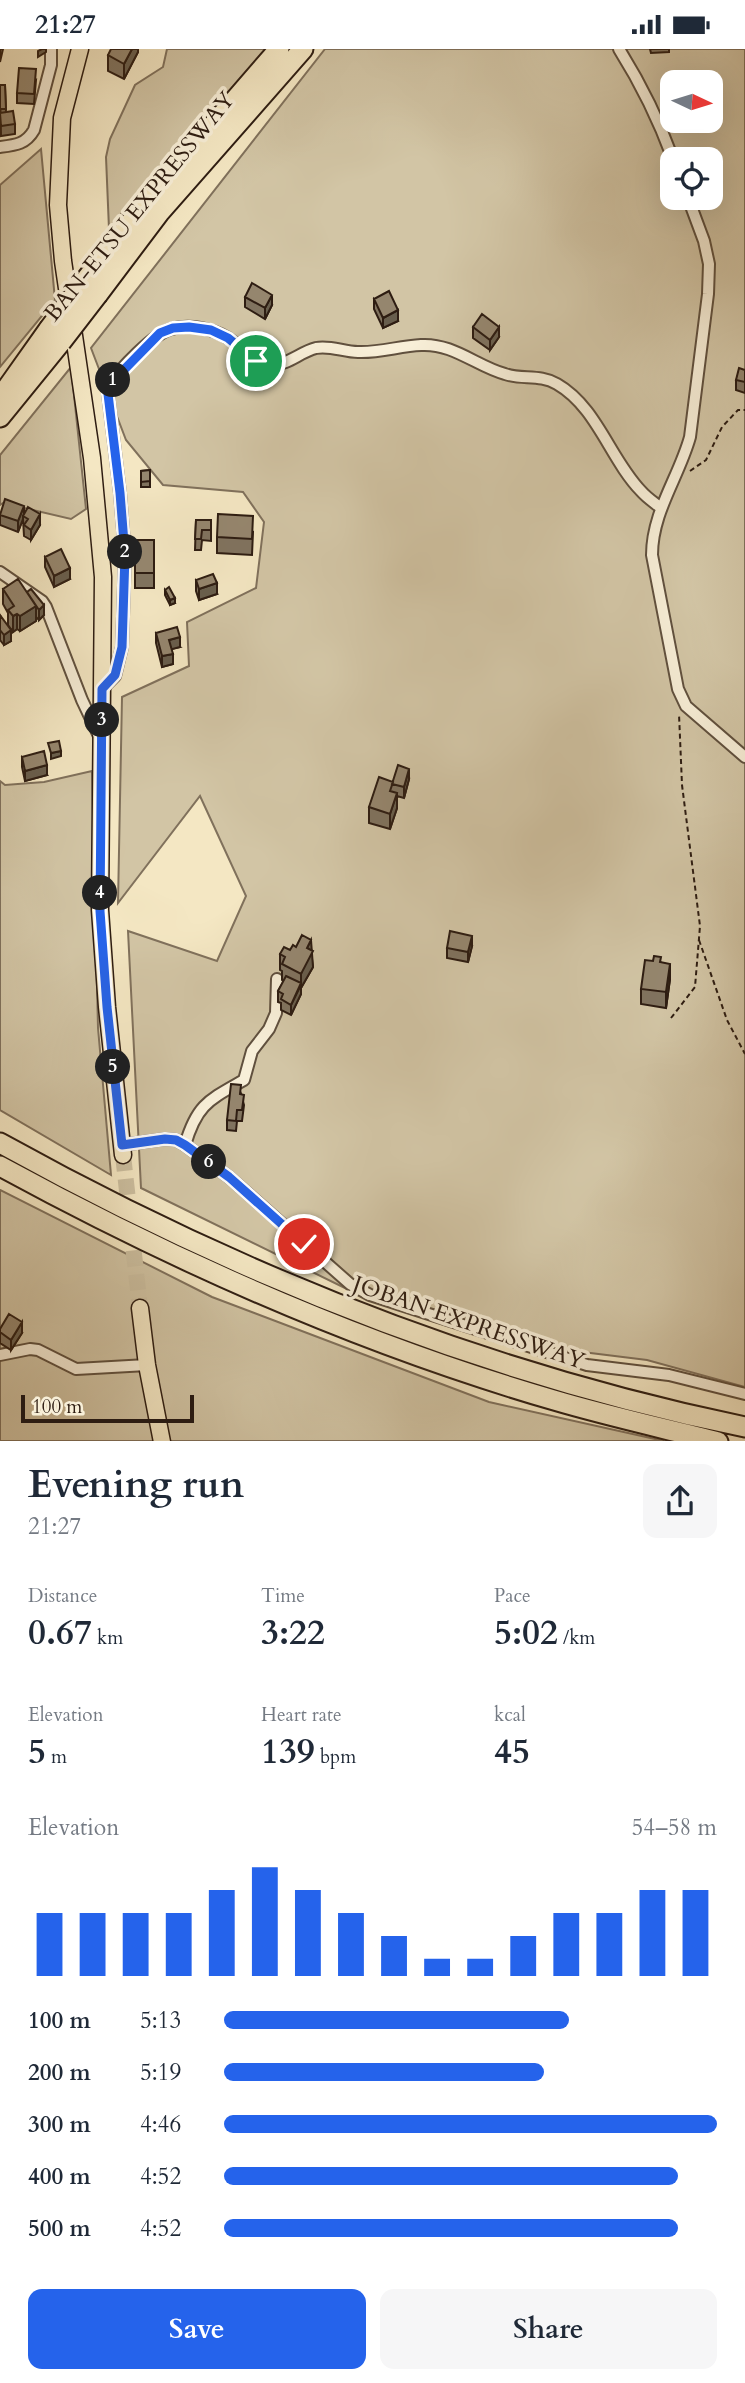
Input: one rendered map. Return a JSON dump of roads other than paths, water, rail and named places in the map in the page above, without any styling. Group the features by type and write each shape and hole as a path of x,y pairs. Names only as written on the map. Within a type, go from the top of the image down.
{"highway":[{"name":"BAN-ETSU EXPRESSWAY","path":"34,363 91,288 144,205 279,49"},
{"name":"BAN-ETSU EXPRESSWAY","path":"91,288 303,49"},
{"path":"0,388 34,363"},
{"path":"0,398 34,363"},
{"path":"0,417 34,363"},
{"path":"0,431 34,363"},
{"path":"0,1134 37,1164"},
{"name":"JOBAN EXPRESSWAY","path":"0,1143 111,1203 228,1259 401,1329 561,1381 745,1427"},
{"name":"JOBAN EXPRESSWAY","path":"0,1166 127,1233 224,1279 394,1347 554,1400 718,1441"},
{"path":"0,1178 80,1216 127,1233"}],"main road":[{"path":"80,49 62,118 58,205 63,261 92,458 103,577 100,911 122,1150"},
{"path":"141,1308 147,1365 162,1441"}],"street":[{"path":"0,147 20,144 29,139 34,130 51,65 51,49"},
{"path":"619,49 638,79 669,147"},
{"path":"692,210 709,264 708,294 690,437 652,538 652,555 678,689 686,706 745,757"},
{"path":"102,689 115,675 122,647 125,555 109,385 160,333 173,328 211,330 228,338 256,361 270,365 284,363 317,348 381,352 421,345 453,350 504,374 538,377 554,382 582,406 641,491 662,508"},
{"path":"0,572 42,601 46,607 82,700 102,740"},
{"path":"185,1145 191,1124 203,1105 244,1080 252,1051 269,1029 276,1013 277,979"},
{"path":"122,1150 165,1139 176,1140 185,1145 229,1177 350,1284 370,1295 587,1365 669,1375 745,1394"},
{"path":"0,1355 38,1350 76,1369 147,1365"}],"tunnel":[{"path":"123,1155 140,1308"}]}
